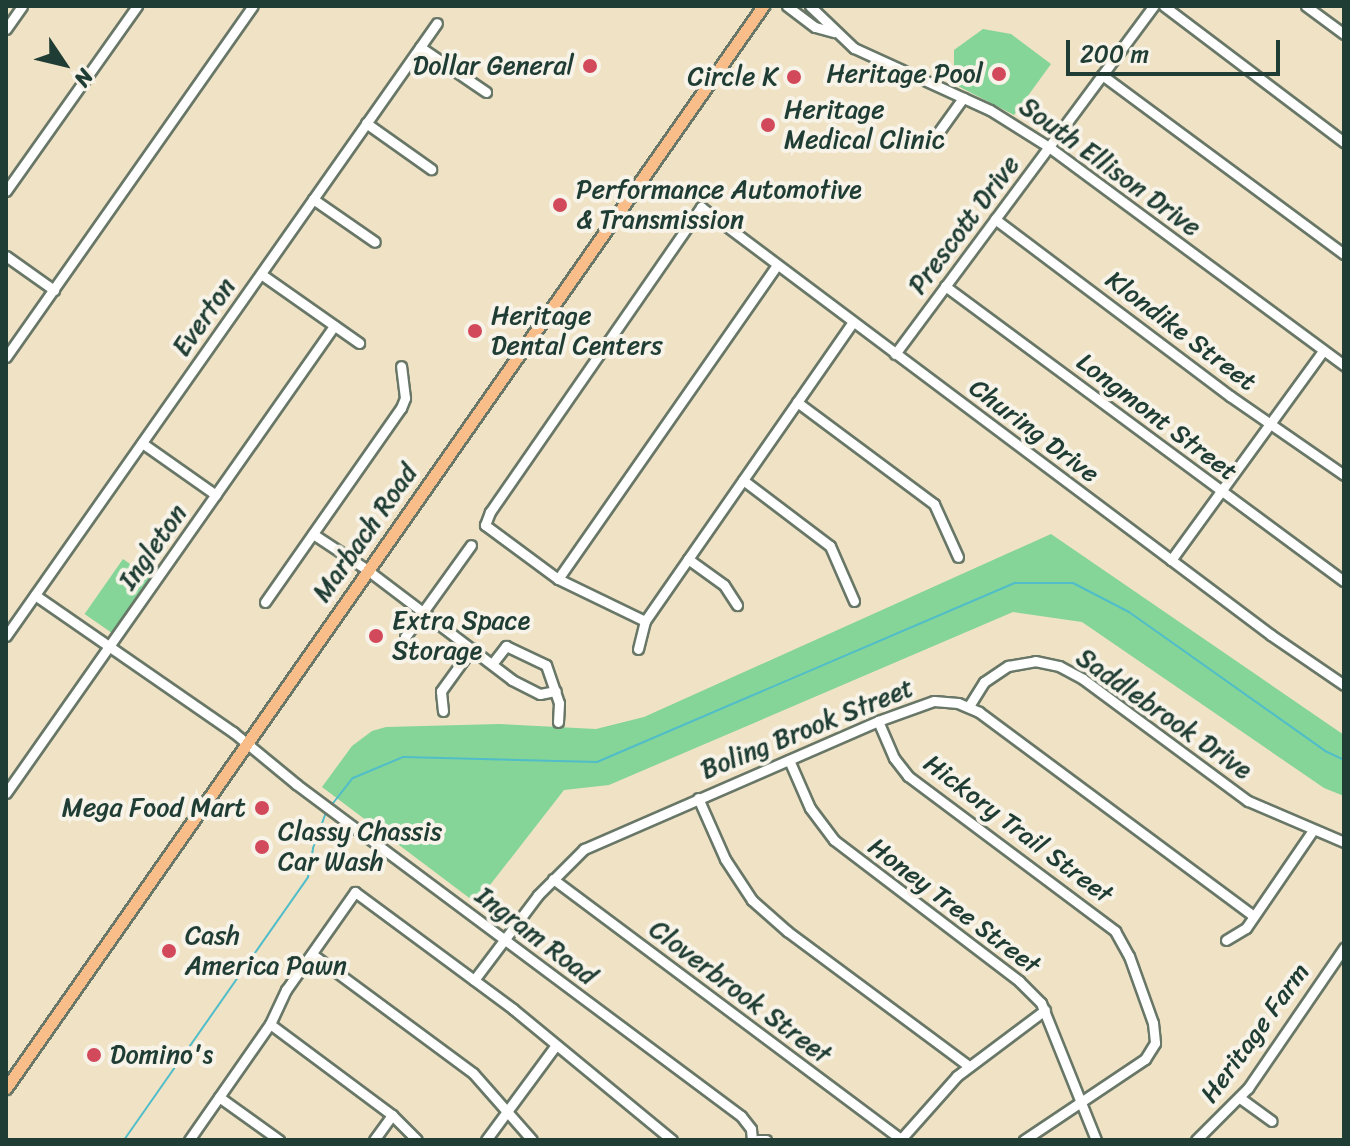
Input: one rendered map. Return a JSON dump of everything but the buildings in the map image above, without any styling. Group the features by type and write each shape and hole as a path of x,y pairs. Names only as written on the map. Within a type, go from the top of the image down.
{"main road":[{"name":"Marbach Road","path":"6,1088 366,569 763,6"}],"street":[{"path":"6,29 22,6"},
{"path":"6,191 137,6"},
{"path":"6,357 253,6"},
{"name":"South Ellison Drive","path":"787,6 826,33 834,32 877,61 1005,118 1049,147 1344,365"},
{"name":"Prescott Drive","path":"895,354 1153,6"},
{"path":"1164,6 1344,142"},
{"path":"1306,6 1344,34"},
{"path":"806,20 812,7"},
{"name":"South Ellison Drive","path":"812,7 833,25 834,32"},
{"name":"Everton","path":"6,636 437,23"},
{"path":"420,47 486,92"},
{"path":"1102,75 1344,254"},
{"path":"930,144 963,98"},
{"path":"366,123 431,169"},
{"path":"313,199 375,242"},
{"name":"Churing Drive","path":"558,579 485,525 490,512 701,207 1171,560 1344,685"},
{"name":"Klondike Street","path":"995,219 1344,475"},
{"path":"6,256 54,290"},
{"path":"645,621 558,579 777,265"},
{"path":"261,274 359,343"},
{"name":"Longmont Street","path":"945,286 1344,581"},
{"path":"638,649 645,621 853,322"},
{"name":"Ingleton","path":"6,793 334,326"},
{"path":"1171,560 1323,351"},
{"path":"265,602 401,408 405,398 401,366"},
{"path":"797,402 934,504 958,557"},
{"path":"142,443 216,495"},
{"path":"743,480 830,546 854,601"},
{"path":"313,534 366,569 530,691 547,694 556,691"},
{"path":"405,654 405,637 471,545"},
{"path":"688,559 724,585 737,605"},
{"name":"Ingram Road","path":"35,595 246,744 741,1116 755,1140"},
{"path":"492,664 506,646 546,665 556,691 558,722"},
{"path":"443,711 441,691 472,648"},
{"name":"Saddlebrook Drive","path":"969,706 984,682 1008,666 1035,661 1059,666 1083,679 1241,796 1344,842"},
{"name":"Boling Brook Street","path":"474,980 553,879 591,845 878,721 934,701 969,706"},
{"path":"969,706 1254,916"},
{"name":"Hickory Trail Street","path":"878,721 894,758 908,776 1105,922 1124,947 1153,1023 1155,1043 1145,1059 1029,1138"},
{"name":"Honey Tree Street","path":"789,760 810,808 834,840 1019,981 1045,1010 1096,1140"},
{"path":"698,798 725,859 760,908 969,1066"},
{"path":"1226,940 1239,934 1254,916 1313,830"},
{"name":"Cloverbrook Street","path":"553,879 901,1139"},
{"path":"189,1140 270,1024 282,999 355,892 474,980 672,1140"},
{"name":"Heritage Farm","path":"1196,1140 1240,1098 1344,948"},
{"path":"312,954 473,1073 532,1140"},
{"path":"901,1139 933,1099 969,1066 1045,1010"},
{"path":"270,1024 392,1115 417,1140"},
{"path":"486,1140 556,1045"},
{"path":"219,1097 279,1140"},
{"path":"1240,1098 1272,1121"},
{"path":"374,1140 392,1115"},
{"path":"755,1140 766,1140"}],"green space":[{"name":"Heritage Pool","path":"983,29 1011,34 1051,64 1014,115 954,84 954,50"},
{"path":"1051,534 1344,735 1344,796 1324,788 1082,622 1013,612 609,785 564,790 476,903 322,787 352,746 372,731 386,727 499,724 596,729 644,717"},
{"path":"123,559 150,578 112,633 85,614"}],"waterway":[{"path":"330,807 353,778 403,757 597,762 1015,583 1073,583 1129,612 1325,751 1344,760"},
{"path":"124,1140 308,877 313,848 326,812"}],"place":[{"name":"Dollar General","path":"590,66"},
{"name":"Heritage Pool","path":"999,74"},
{"name":"Circle K","path":"794,77"},
{"name":"Heritage Medical Clinic","path":"768,125"},
{"name":"Performance Automotive & Transmission","path":"560,205"},
{"name":"Heritage Dental Centers","path":"475,331"},
{"name":"Extra Space Storage","path":"376,636"},
{"name":"Mega Food Mart","path":"262,808"},
{"name":"Classy Chassis Car Wash","path":"262,847"},
{"name":"Cash America Pawn","path":"169,951"},
{"name":"Domino's","path":"94,1055"}]}
